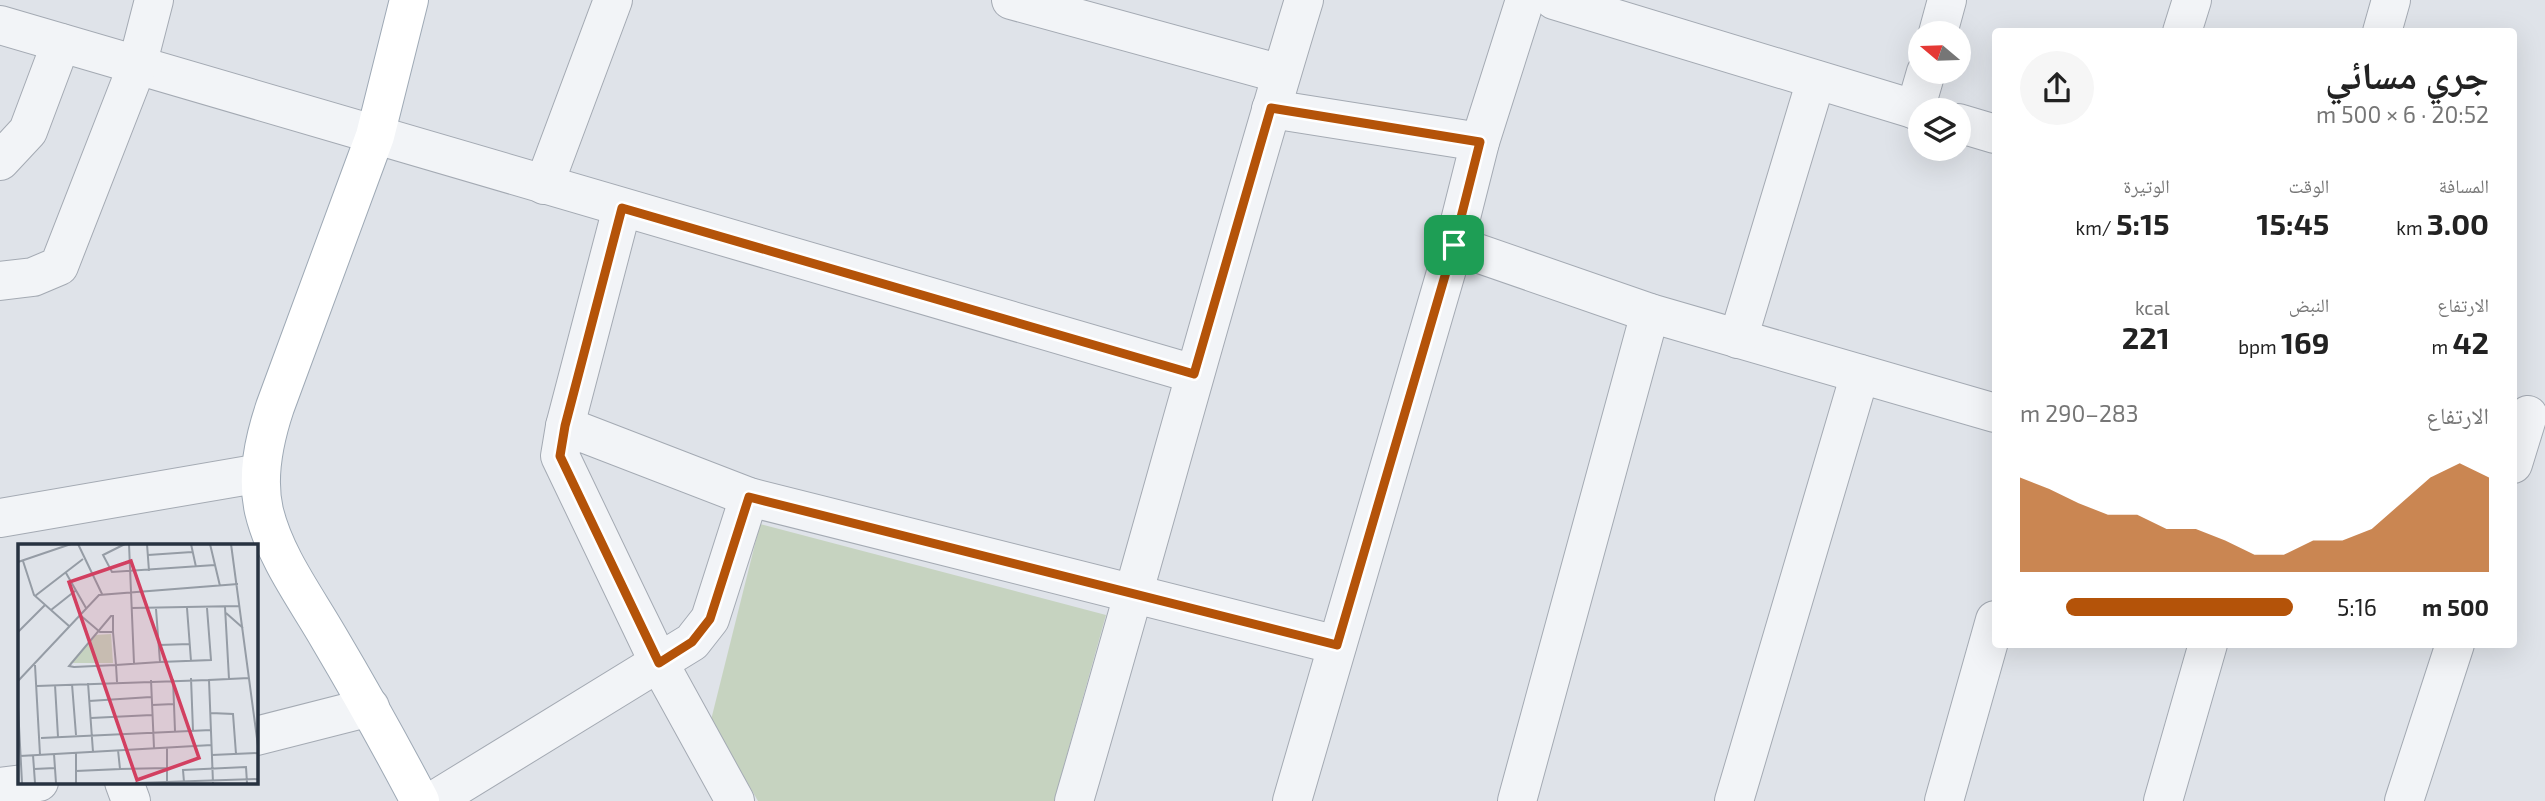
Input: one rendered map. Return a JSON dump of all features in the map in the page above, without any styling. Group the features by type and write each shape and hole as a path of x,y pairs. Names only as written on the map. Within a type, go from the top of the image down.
{"main road":[{"path":"409,0 375,136 275,407 265,439 261,474 264,509 276,547 370,707 420,801"}],"street":[{"path":"0,281 33,277 59,266 137,66 154,0"},
{"path":"544,185 613,0"},
{"path":"1011,0 1084,10 1276,91 1480,142"},
{"path":"1074,801 1194,374 1304,0"},
{"path":"1292,801 1454,245 1480,142 1525,0"},
{"path":"1554,0 1908,108"},
{"path":"1941,21 1947,0"},
{"path":"2183,28 2192,0"},
{"path":"2383,28 2391,0"},
{"path":"0,25 1194,374"},
{"path":"0,161 28,131 61,43"},
{"path":"1738,339 1816,80"},
{"path":"1971,127 1992,133"},
{"path":"622,208 565,426 560,456 659,663 735,801"},
{"path":"1454,245 1650,313 1992,412"},
{"path":"1517,801 1650,313"},
{"path":"1734,801 1860,374"},
{"path":"2517,452 2529,416"},
{"path":"565,426 749,497 1337,645"},
{"path":"0,518 261,474"},
{"path":"433,801 692,642 710,619 749,497"},
{"path":"1944,801 1992,631"},
{"path":"2163,801 2207,648"},
{"path":"2404,801 2454,648"},
{"path":"257,736 370,707"},
{"path":"0,787 23,784"},
{"path":"125,784 131,801"}],"green space":[{"path":"760,524 1106,615 1054,801 758,801 711,720"}],"route":[{"path":"1271,108 1480,142 1454,245 1337,645 749,497 710,619 692,642 659,663 560,456 565,426 622,208 1194,374 1271,108"}]}
